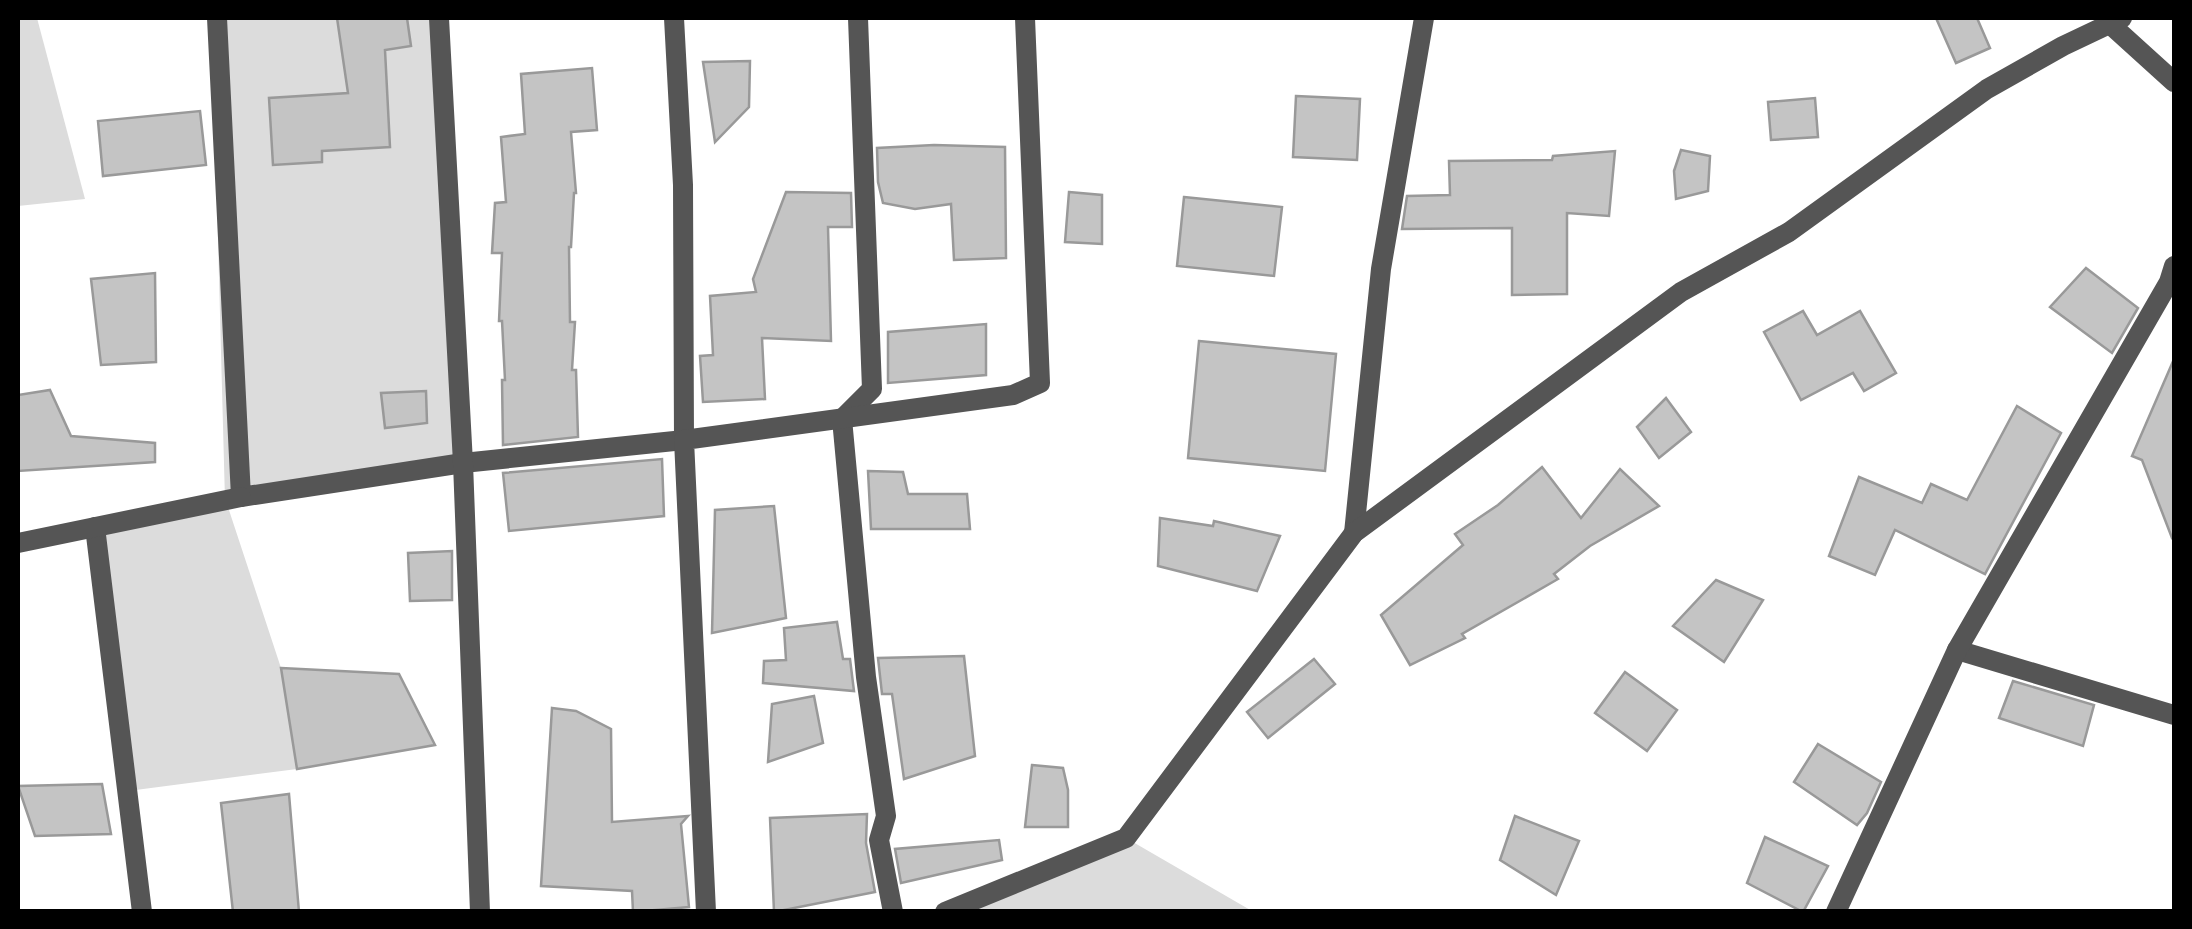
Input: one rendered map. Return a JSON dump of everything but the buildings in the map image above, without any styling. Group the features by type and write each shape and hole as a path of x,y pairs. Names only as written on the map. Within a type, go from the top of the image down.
{"street":[{"path":"218,18 241,496"},
{"path":"439,18 463,463 480,912"},
{"path":"674,18 682,185 684,440 706,912"},
{"path":"858,18 872,389 842,420 866,677 886,816 879,840 892,912"},
{"path":"18,543 241,496 463,463 842,420 1013,395 1040,383 1024,18"},
{"path":"1354,534 1380,269 1424,18"},
{"path":"945,912 1126,838 1354,534 1681,292 1789,232 1987,89 2114,20 2174,82"},
{"path":"1836,912 1957,650 2169,282 2174,266"},
{"path":"95,527 142,912"},
{"path":"1957,650 2174,715"}],"shaded area":[{"path":"18,18 37,18 85,199 18,206"},
{"path":"212,18 439,18 463,463 226,501 281,668 297,769 128,791 95,527 225,500"},
{"path":"1126,838 1252,911 967,912"}]}
